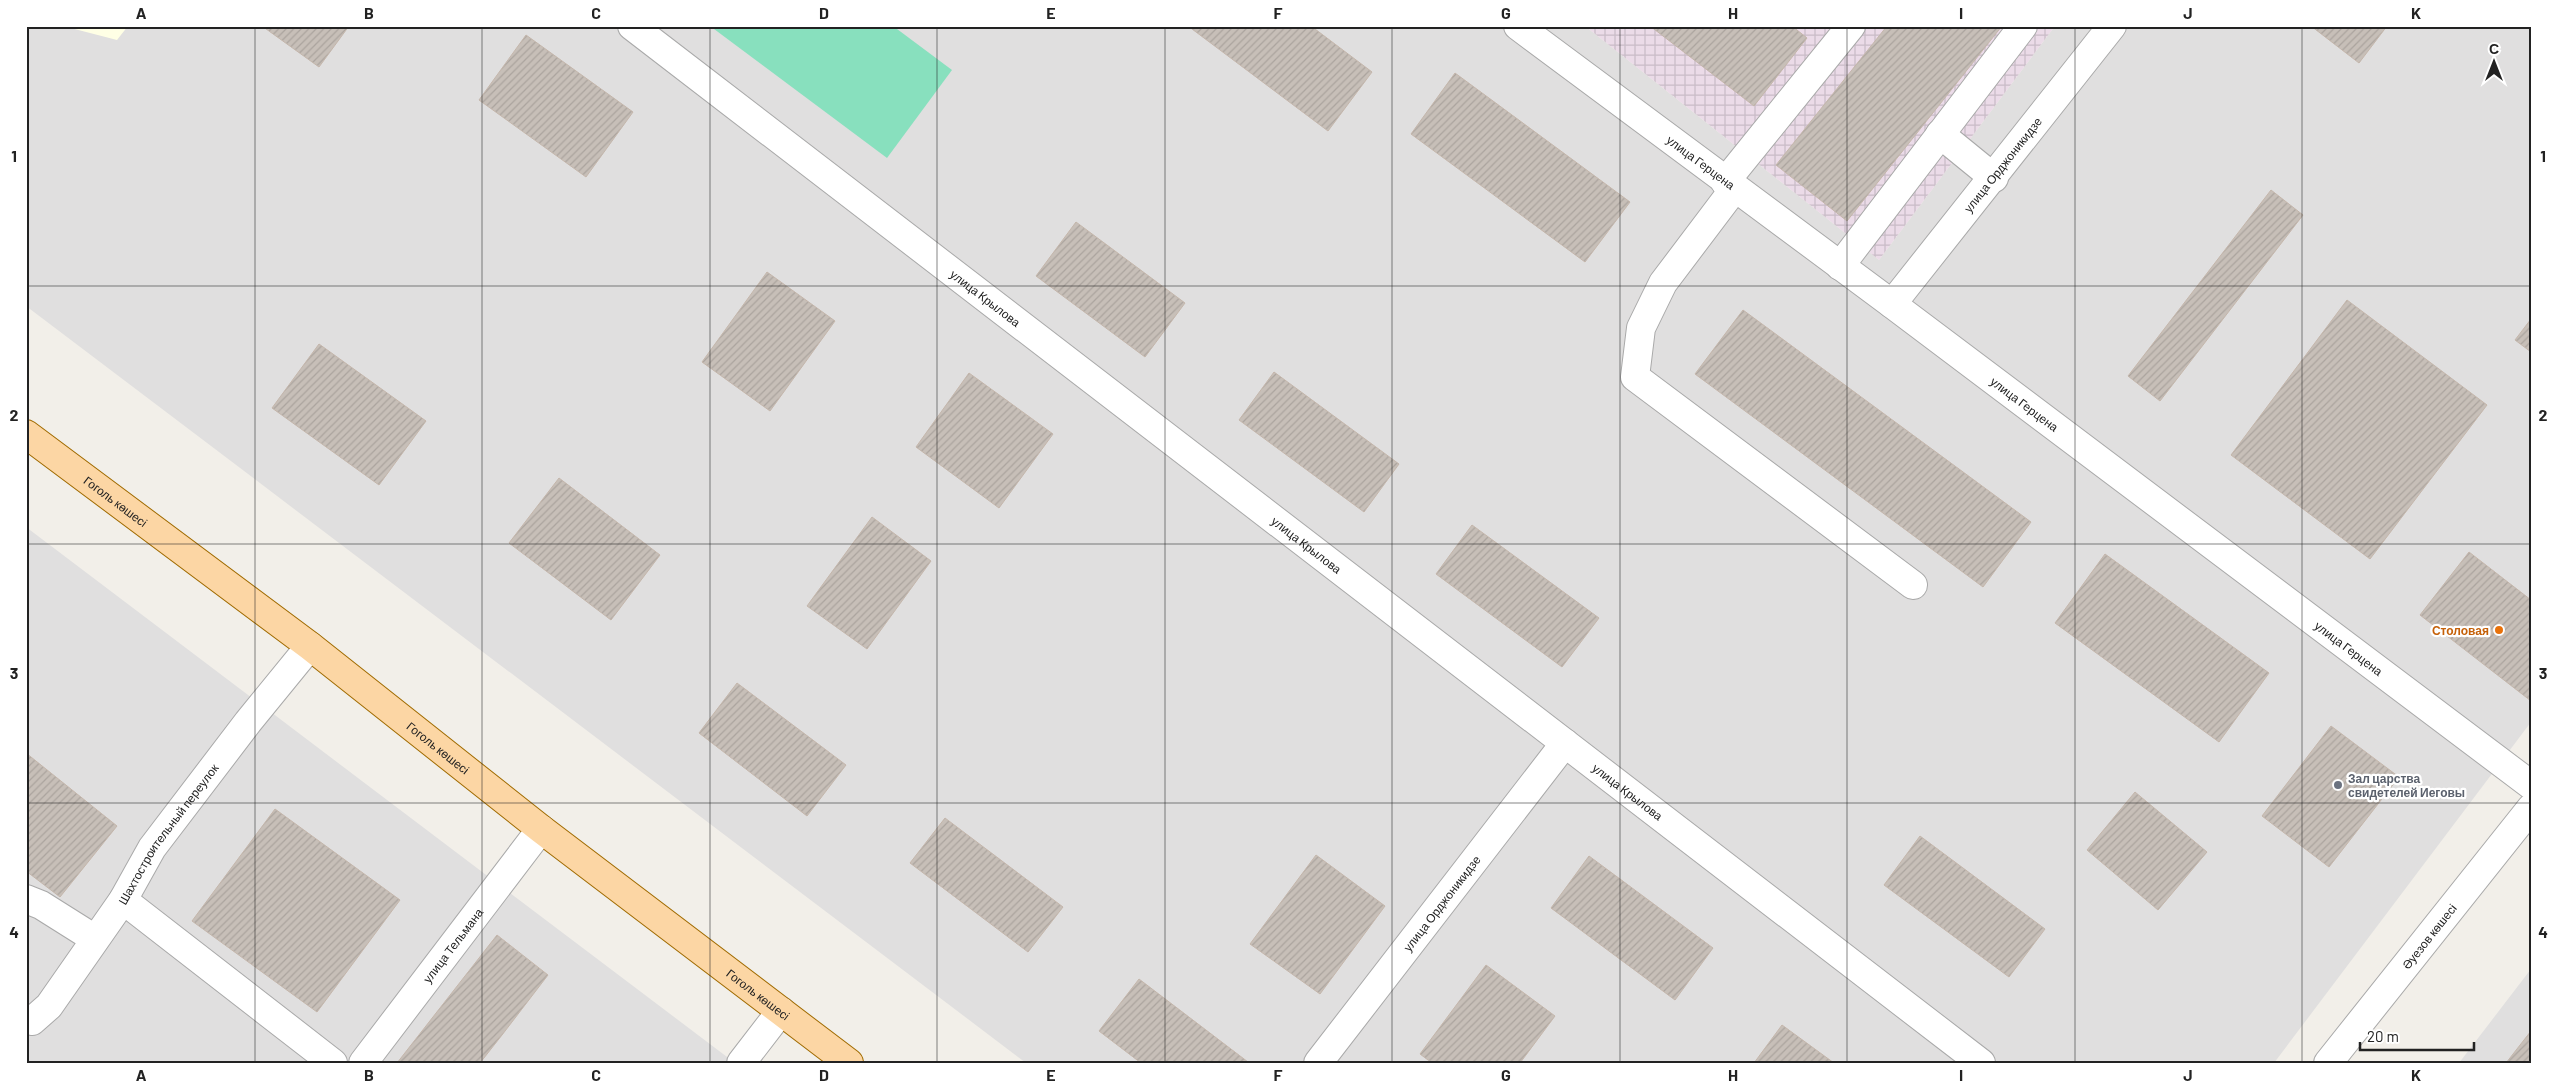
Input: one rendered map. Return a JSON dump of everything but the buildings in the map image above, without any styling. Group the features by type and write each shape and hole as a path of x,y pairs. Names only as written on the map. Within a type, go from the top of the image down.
{"main road":[{"name":"Гоголь көшесі","path":"26,434 310,646 540,829 849,1063"}],"street":[{"name":"улица Крылова","path":"632,26 1982,1063"},
{"name":"улица Герцена","path":"1518,26 1892,304 2531,785"},
{"path":"1840,266 2022,26"},
{"name":"улица Орджоникидзе","path":"1892,304 1994,178 2112,26"},
{"path":"1838,31 1663,283 1641,328 1634,377 1913,585"},
{"path":"1940,134 1994,178"},
{"name":"Шахтостроительный переулок","path":"26,1020 32,1021 49,1006 123,900 152,848 248,722 310,646"},
{"name":"улица Орджоникидзе","path":"1318,1063 1565,742"},
{"name":"Әуезов көшесі","path":"2328,1063 2531,808"},
{"name":"улица Тельмана","path":"363,1063 540,829"},
{"path":"26,899 41,905 95,939"},
{"path":"123,900 333,1063"},
{"path":"740,1063 781,1011"}],"shaded area":[{"path":"26,26 1585,26 1879,260 2055,26 2531,26 2531,722 2274,1063 1026,1063 26,306"},
{"path":"63,26 128,26 117,40"},
{"path":"1585,26 2055,26 1879,260"},
{"path":"26,527 735,1063 26,1063"},
{"path":"2531,969 2531,1063 2459,1063"}],"green space":[{"path":"710,26 893,26 952,70 887,158"}],"place":[{"name":"Столовая","path":"2499,630"},
{"name":"Зал царства свидетелей Иеговы","path":"2338,785"}]}
